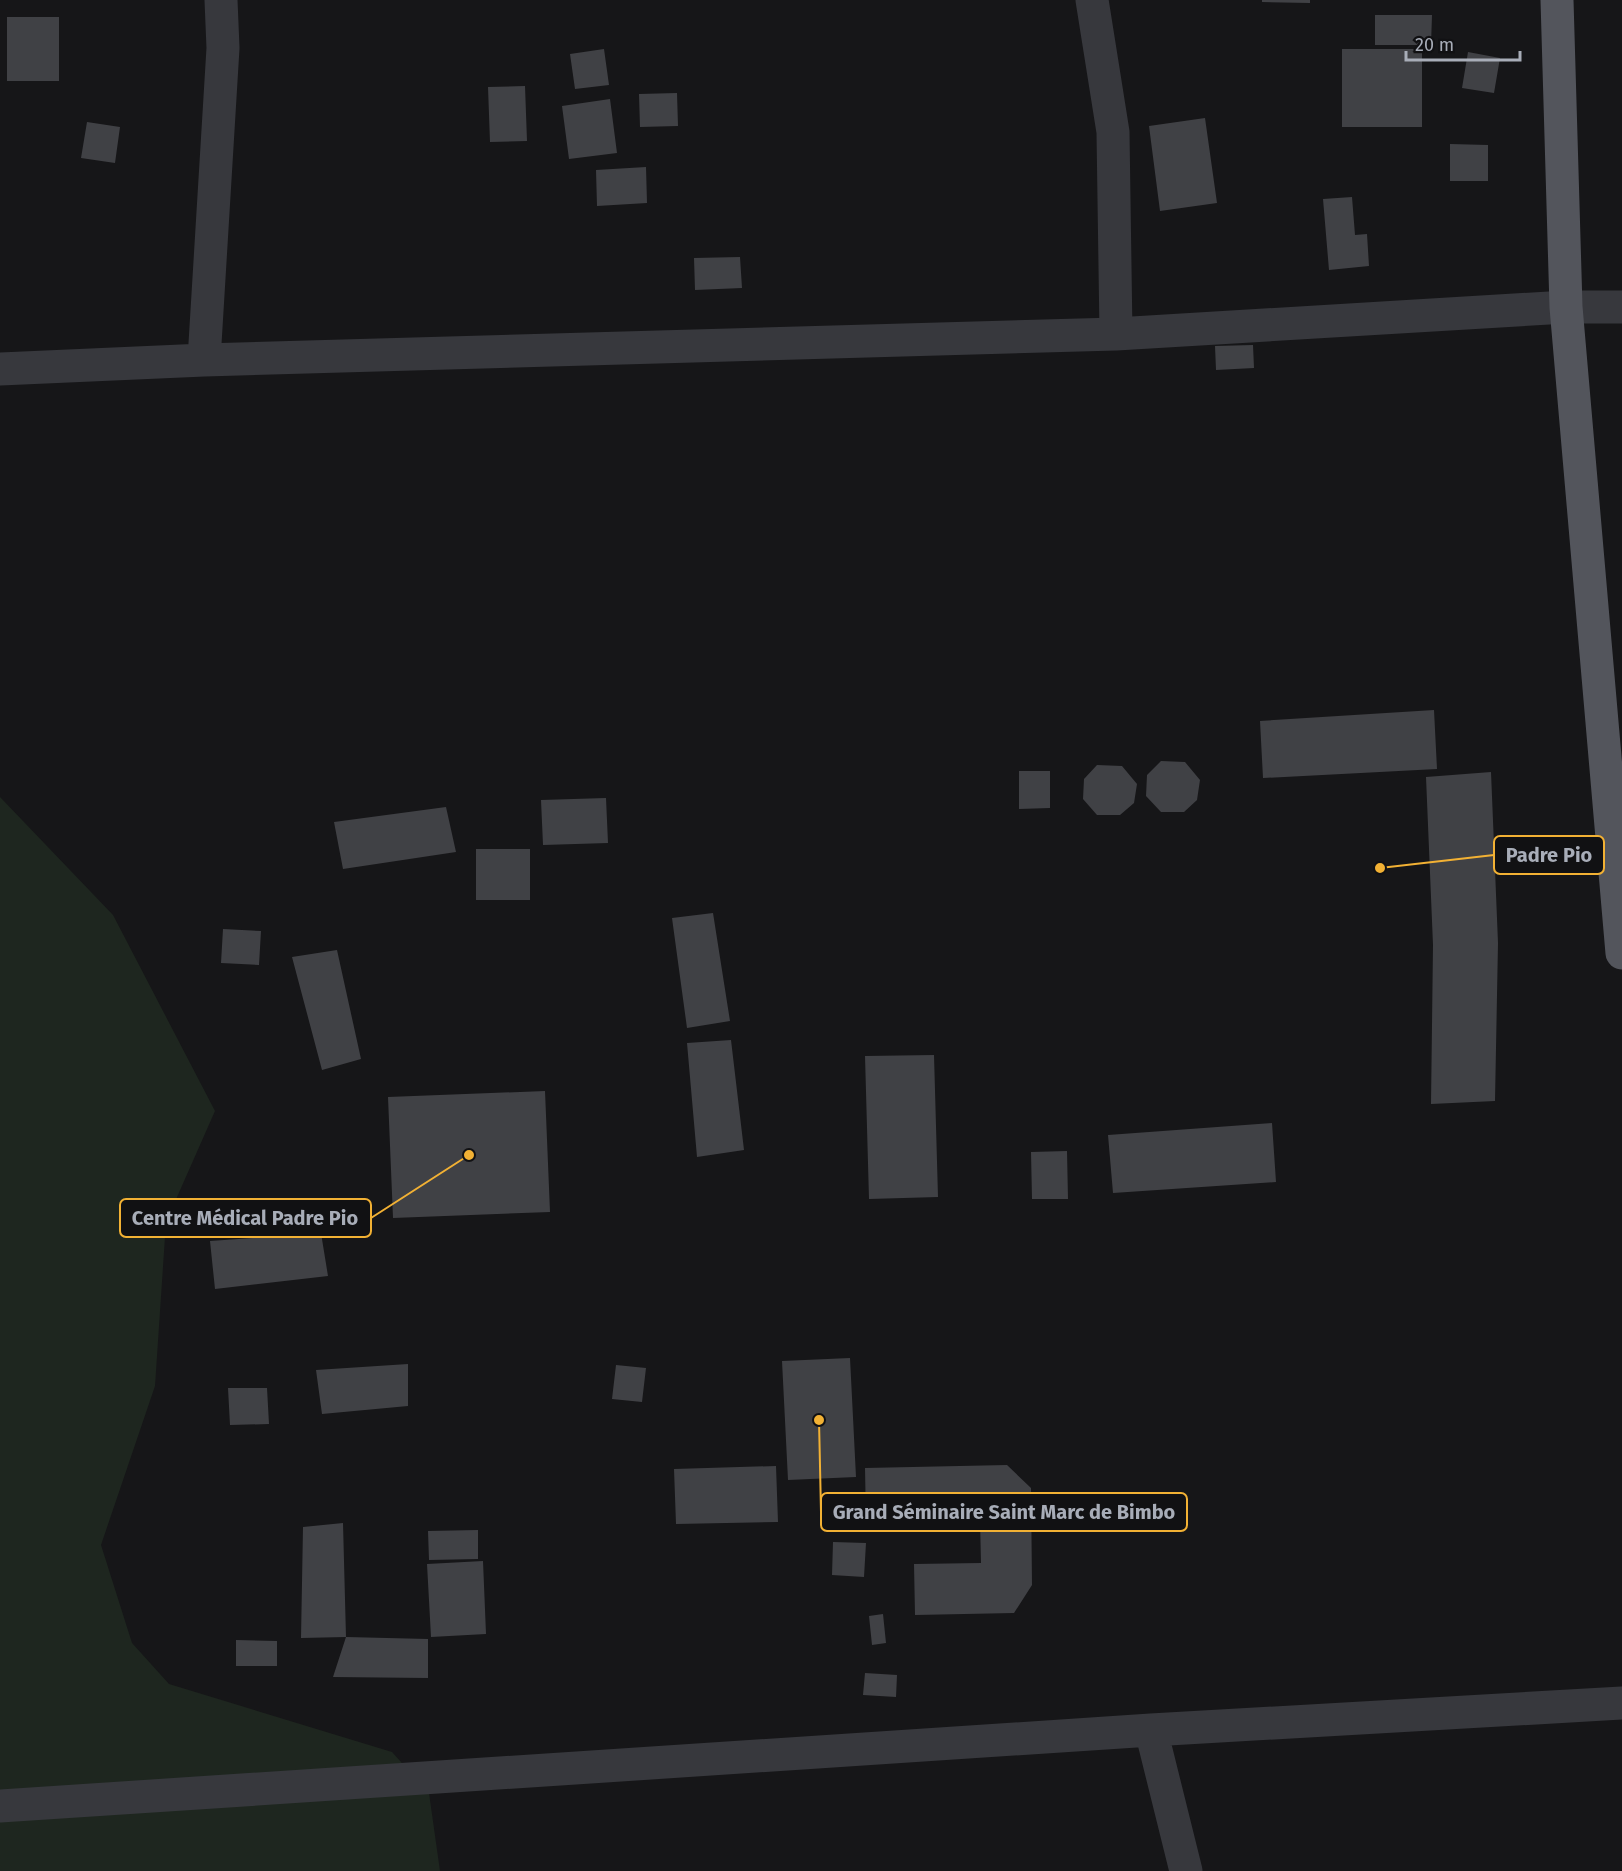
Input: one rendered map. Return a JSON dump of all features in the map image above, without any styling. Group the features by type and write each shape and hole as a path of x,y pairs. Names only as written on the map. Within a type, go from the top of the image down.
{"main road":[{"path":"1557,0 1566,307 1622,953"}],"street":[{"path":"204,360 223,48 221,0"},
{"path":"1092,0 1113,132 1116,334"},
{"path":"0,369 204,360 1116,334 1566,307 1622,307"},
{"path":"0,1806 1151,1730 1622,1703"},
{"path":"1151,1730 1186,1871"}],"shaded area":[{"path":"0,797 113,915 215,1111 166,1222 155,1386 101,1545 132,1643 169,1684 392,1752 429,1793 440,1871 0,1871"}],"building":[{"path":"1262,0 1310,0 1310,3 1262,2"},
{"path":"1375,15 1432,15 1431,45 1375,45"},
{"path":"7,17 59,17 59,81 7,81"},
{"path":"604,49 609,85 575,89 570,54"},
{"path":"1342,49 1422,49 1422,127 1342,127"},
{"path":"1468,52 1500,58 1494,93 1462,88"},
{"path":"525,86 527,141 490,142 488,87"},
{"path":"677,93 678,126 640,127 639,94"},
{"path":"610,99 617,153 569,159 562,106"},
{"path":"1205,118 1217,203 1160,211 1149,126"},
{"path":"87,122 120,127 115,163 81,158"},
{"path":"1450,144 1488,145 1488,181 1450,181"},
{"path":"646,167 647,203 597,206 596,170"},
{"path":"1352,197 1355,235 1367,234 1369,266 1329,270 1323,199"},
{"path":"740,257 742,288 695,290 694,258"},
{"path":"1253,345 1254,368 1216,370 1215,346"},
{"path":"1434,710 1437,769 1263,778 1260,721"},
{"path":"1161,761 1185,762 1200,780 1197,800 1184,812 1161,812 1146,796 1147,775"},
{"path":"1097,765 1122,766 1137,784 1134,803 1120,815 1097,815 1083,799 1084,779"},
{"path":"1019,771 1050,771 1050,808 1019,809"},
{"path":"1491,772 1498,943 1495,1101 1431,1104 1433,945 1426,777"},
{"path":"606,798 608,843 543,845 541,800"},
{"path":"446,807 456,852 343,869 334,822"},
{"path":"476,849 530,849 530,900 476,900"},
{"path":"713,913 730,1021 687,1028 672,918"},
{"path":"223,929 261,931 259,965 221,963"},
{"path":"337,950 361,1059 322,1070 292,957"},
{"path":"731,1040 744,1150 697,1157 687,1043"},
{"path":"934,1055 938,1197 869,1199 865,1056"},
{"path":"545,1091 550,1212 393,1218 388,1097"},
{"path":"1272,1123 1276,1182 1113,1193 1108,1135"},
{"path":"1067,1151 1068,1199 1032,1199 1031,1152"},
{"path":"321,1233 328,1276 215,1289 210,1241"},
{"path":"850,1358 856,1477 788,1480 782,1361"},
{"path":"408,1364 408,1406 322,1414 316,1370"},
{"path":"616,1365 646,1368 642,1402 612,1399"},
{"path":"228,1388 267,1388 269,1424 230,1425"},
{"path":"1007,1465 1031,1488 1032,1585 1014,1613 915,1615 914,1564 981,1563 980,1520 866,1522 865,1468"},
{"path":"776,1466 778,1522 676,1524 674,1469"},
{"path":"343,1523 346,1637 301,1638 303,1527"},
{"path":"478,1530 478,1559 429,1560 428,1531"},
{"path":"833,1542 866,1543 864,1577 832,1575"},
{"path":"483,1561 486,1634 431,1637 427,1564"},
{"path":"883,1614 886,1643 872,1645 869,1616"},
{"path":"346,1637 428,1639 428,1678 333,1677"},
{"path":"236,1640 277,1641 277,1666 236,1666"},
{"path":"865,1673 897,1675 896,1697 863,1695"}],"place":[{"name":"Padre Pio","path":"1380,868"},
{"name":"Centre Médical Padre Pio","path":"469,1155"},
{"name":"Grand Séminaire Saint Marc de Bimbo","path":"819,1420"}]}
